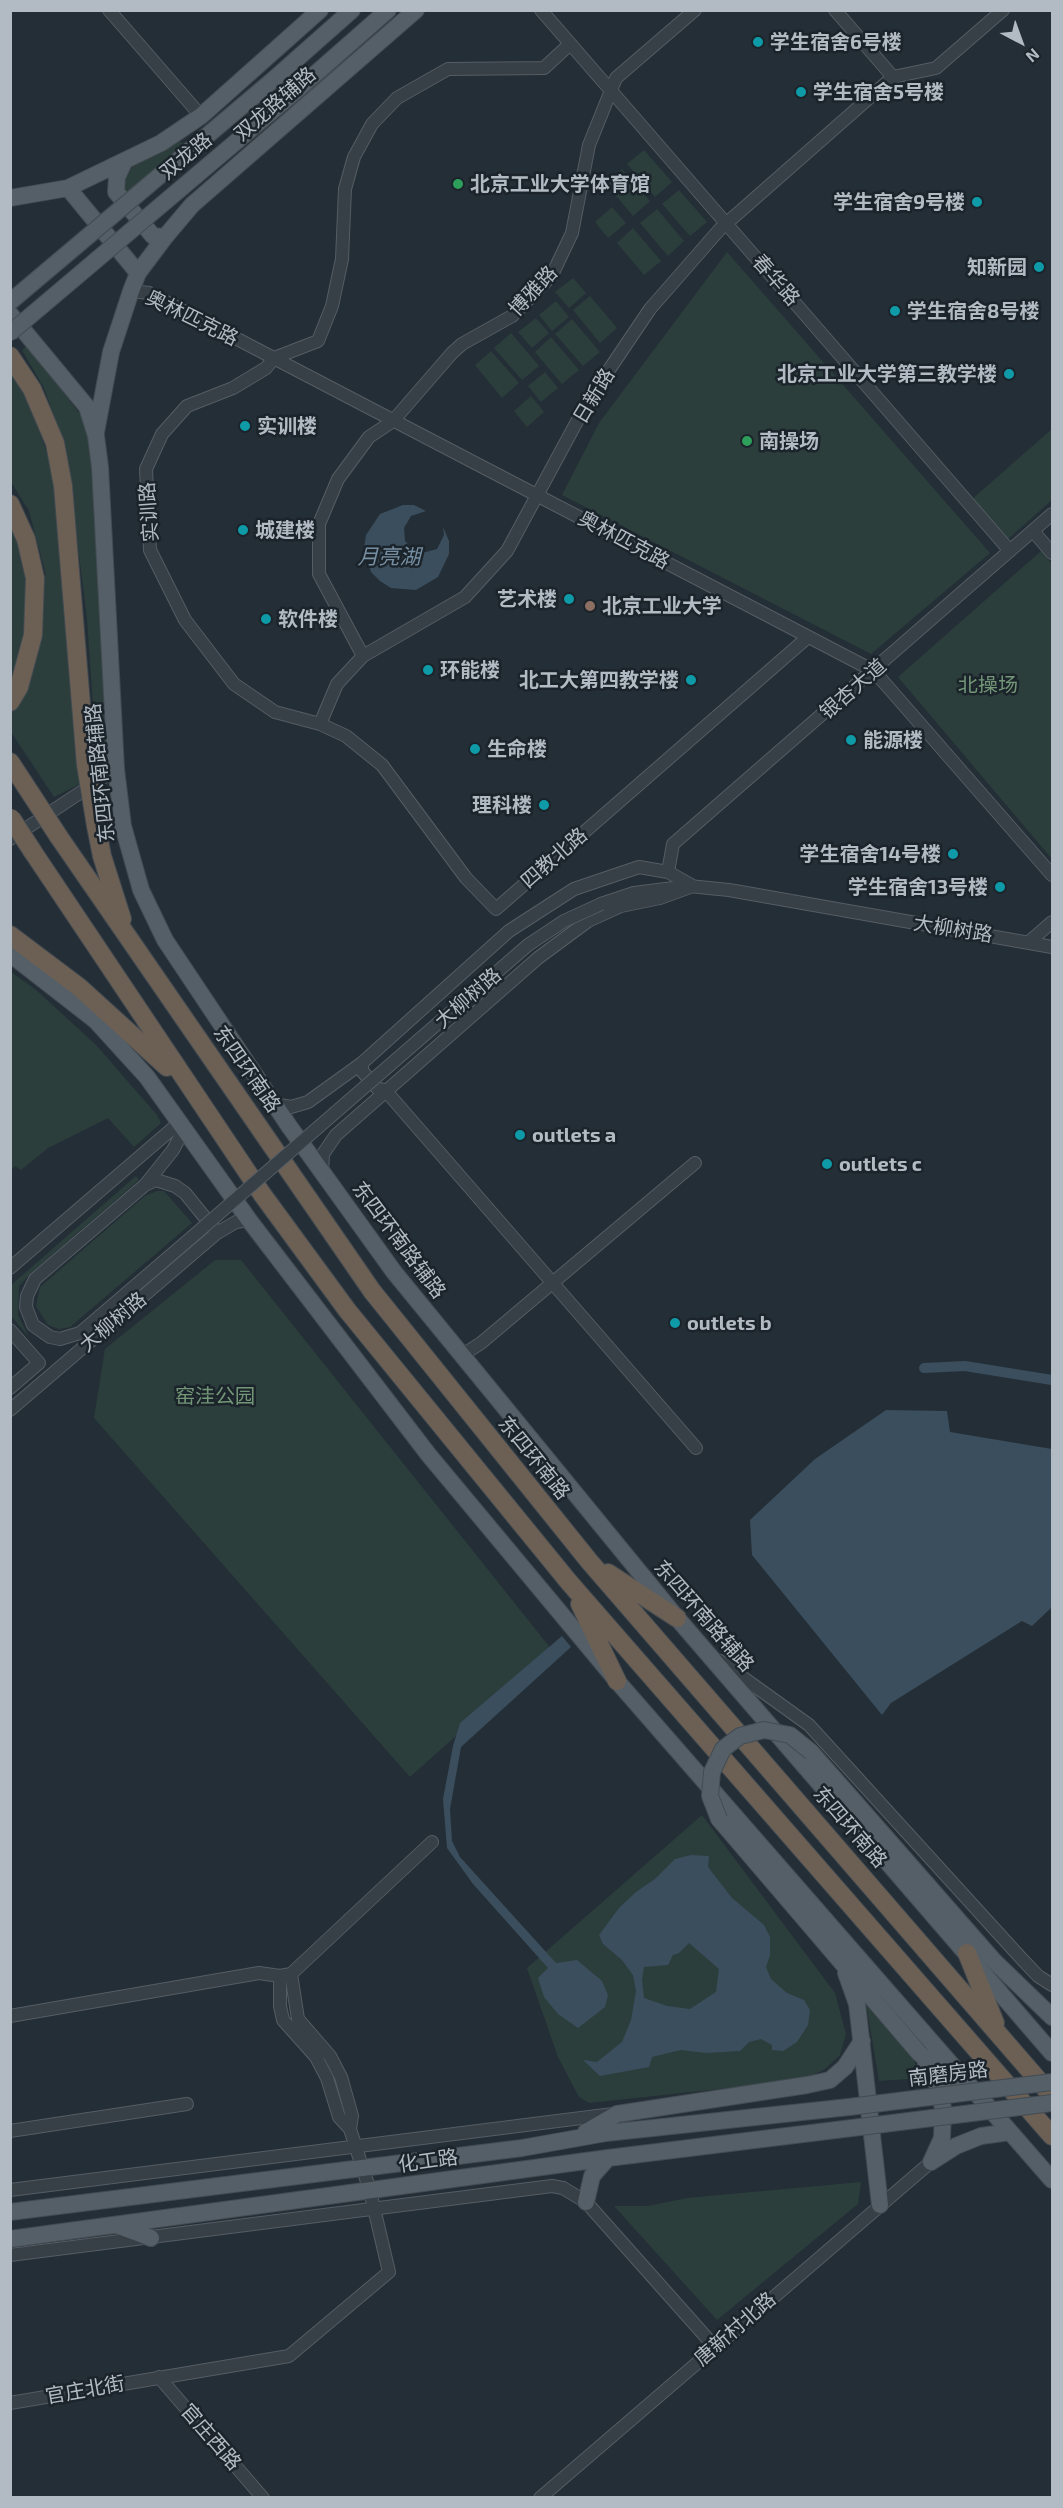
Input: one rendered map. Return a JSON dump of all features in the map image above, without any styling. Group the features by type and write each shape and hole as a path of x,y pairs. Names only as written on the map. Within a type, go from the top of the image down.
{"highway":[{"path":"10,356 32,389 55,443 63,486 86,765 102,856 127,935"},
{"path":"10,504 26,539 35,578 33,635 19,687 10,702"},
{"name":"东四环南路","path":"10,762 59,837 372,1291 590,1561 1053,2096"},
{"path":"11,818 262,1194 347,1310 568,1581 1049,2132"},
{"path":"10,935 79,987 127,1028 195,1095"},
{"path":"590,1561 676,1618"},
{"path":"568,1581 617,1681"},
{"path":"967,1953 1000,2036"}],"main road":[{"name":"双龙路辅路","path":"10,198 68,188 161,143 201,116 320,10"},
{"name":"双龙路","path":"10,302 273,80 352,10"},
{"name":"双龙路","path":"10,333 289,97 388,10"},
{"name":"双龙路辅路","path":"96,436 111,352 131,291 138,273 165,237 192,205 416,10"},
{"path":"124,162 117,177 116,192 153,236 165,237"},
{"path":"68,188 138,273"},
{"name":"东四环南路辅路","path":"10,314 87,407 96,436 100,467 116,768 123,826 141,890 165,940 322,1172 394,1272 461,1356 676,1618 1053,2053"},
{"path":"10,954 96,1021 147,1077 249,1220 428,1454 617,1681 1053,2180"},
{"path":"1010,2132 920,2053 718,1819 710,1796 712,1772 723,1749 740,1737 764,1730 790,1735 811,1752 994,1961 1039,2021 1053,2048"},
{"path":"994,1961 1053,2017"},
{"path":"842,1962 857,2004 880,2205"},
{"path":"579,2136 617,2114 830,2080 844,2067 862,2041"},
{"path":"920,2053 936,2084 943,2108 942,2138 931,2162"},
{"name":"南磨房路","path":"849,2107 1053,2082"},
{"name":"化工路","path":"10,2239 608,2158 1053,2103"},
{"name":"化工路","path":"10,2212 362,2166 522,2148 579,2136 849,2107"},
{"path":"931,2162 956,2146 981,2136 1010,2132"},
{"path":"585,2202 592,2176 608,2158"},
{"path":"115,2225 151,2238"}],"street":[{"path":"109,10 201,116"},
{"name":"春华路","path":"541,10 1010,551"},
{"name":"博雅路","path":"363,656 319,574 319,524 338,479 369,437 393,421 452,353 462,344 512,316 538,291 555,269 577,214 589,145 616,78 695,10"},
{"path":"835,10 893,77 936,68 1003,10"},
{"name":"实训路","path":"320,724 275,712 234,684 184,620 150,550 146,469 162,434 187,406 233,388 266,368 274,358 318,341 332,306 342,260 345,189 354,157 372,124 397,98 448,69 543,68 570,44"},
{"name":"日新路","path":"320,724 337,684 363,656 465,597 507,551 539,496 588,401 650,309 726,223 893,77"},
{"name":"奥林匹克路","path":"131,291 149,293 874,671 1053,875"},
{"name":"银杏大道","path":"668,872 673,844 1053,514"},
{"path":"1033,531 1053,553"},
{"name":"四教北路","path":"320,724 346,736 382,765 466,878 496,909 808,637"},
{"path":"10,839 116,768"},
{"path":"274,1104 291,1107 309,1102 362,1063 509,931 574,889 639,867 668,872 693,886"},
{"path":"322,1172 323,1154 336,1135 538,958 588,921 621,906 660,898 693,886"},
{"name":"大柳树路","path":"146,1185 41,1272 27,1296 33,1325 50,1337 70,1338 80,1333 528,945 564,921 601,904 634,893 664,887 693,886 729,890 1053,947"},
{"path":"1029,942 1053,922"},
{"path":"362,1063 362,1071 378,1089 385,1090 696,1448"},
{"path":"146,1185 173,1150 181,1126"},
{"path":"10,1268 181,1126"},
{"path":"461,1356 481,1343 695,1163"},
{"path":"146,1185 156,1180 175,1186 185,1193 218,1233"},
{"name":"大柳树路","path":"10,1410 218,1233 236,1222 249,1220"},
{"path":"10,1330 50,1375"},
{"path":"10,1388 39,1363"},
{"path":"706,1651 809,1725 1020,1957 1038,1976 1053,1985"},
{"path":"374,2211 370,2190 350,2129 339,2117 327,2078 316,2057 283,2020 285,1975 432,1842"},
{"path":"10,2016 258,1972 285,1975"},
{"path":"10,2131 187,2104"},
{"path":"10,2190 617,2114"},
{"name":"唐新村北路","path":"540,2498 714,2346 931,2162"},
{"path":"10,2256 552,2187 562,2188 585,2202 714,2346"},
{"name":"官庄北街","path":"10,2403 289,2356 389,2272 374,2211"},
{"name":"官庄西路","path":"159,2377 263,2498"}],"green space":[{"path":"179,140 184,145 125,198 119,184 127,170"},
{"path":"644,150 672,182 655,197 627,164"},
{"path":"622,169 650,201 633,216 605,183"},
{"path":"679,190 707,222 690,236 662,204"},
{"path":"612,207 626,223 608,238 595,222"},
{"path":"657,209 684,241 668,256 640,223"},
{"path":"633,228 661,261 644,275 617,243"},
{"path":"727,252 990,553 871,654 562,495 599,423"},
{"path":"573,278 586,293 569,308 555,292"},
{"path":"590,296 617,328 600,343 573,310"},
{"path":"556,301 569,317 552,331 539,315"},
{"path":"536,318 549,333 532,348 518,332"},
{"path":"572,319 600,352 583,366 555,334"},
{"path":"511,333 539,366 522,380 494,348"},
{"path":"551,337 579,370 562,384 535,352"},
{"path":"28,345 82,417 93,445 110,764 98,777 87,619 66,450 44,388 22,350"},
{"path":"491,351 519,383 502,398 475,365"},
{"path":"11,370 27,395 59,488 82,783 54,797 11,732 10,522 30,580 46,575 29,511 11,482"},
{"path":"545,372 558,388 541,402 528,386"},
{"path":"531,396 544,412 527,427 514,411"},
{"path":"1052,429 1052,500 1007,540 971,500"},
{"name":"北操场","path":"1041,551 1052,564 1052,859 898,677"},
{"path":"11,972 35,989 96,1045 157,1115 161,1123 134,1147 108,1118 48,1148 21,1170 15,1166 11,1170"},
{"path":"136,1176 139,1180 19,1286 18,1315 29,1337 11,1316 11,1285"},
{"path":"164,1191 192,1223 70,1327 59,1329 48,1325 36,1306 40,1287 145,1196"},
{"name":"窑洼公园","path":"215,1260 241,1260 552,1650 410,1777 94,1418 105,1349"},
{"path":"702,1815 835,1993 846,2034 840,2055 825,2069 803,2080 589,2103 579,2097 558,2057 527,1968"},
{"path":"865,1997 913,2059 922,2078 879,2081"},
{"path":"861,2182 858,2204 717,2320 614,2206 648,2206 687,2198"}],"water":[{"name":"月亮湖","path":"403,505 414,505 426,511 411,516 404,528 405,541 414,551 426,552 437,549 444,535 443,527 449,541 449,554 438,577 416,590 391,588 380,581 371,572 364,548 366,535 380,514"},
{"path":"886,1410 947,1411 950,1432 1052,1449 1052,1607 1032,1626 1022,1621 891,1703 882,1715 752,1555 750,1520 815,1459"},
{"path":"562,1636 571,1647 461,1747 450,1809 452,1841 460,1857 556,1963 577,1960 602,1981 608,1995 605,2007 578,2028 558,2014 544,1997 538,1978 548,1968 473,1884 447,1848 443,1799 453,1746 460,1723"},
{"path":"691,1855 709,1856 708,1867 732,1898 764,1925 770,1937 770,1955 766,1967 771,1979 787,1993 804,2000 810,2010 808,2025 797,2042 783,2051 772,2050 772,2045 761,2039 749,2042 740,2051 706,2053 681,2050 652,2057 649,2067 600,2076 583,2060 597,2062 622,2042 631,2020 636,1991 633,1975 622,1960 603,1944 599,1935 619,1908 655,1879 675,1859","holes":["689,1943 719,1969 716,1992 690,2009 667,2006 644,1998 642,1980 644,1967 668,1965 673,1955 679,1953"]}],"waterway":[{"path":"924,1368 965,1366 1052,1380"}],"place":[{"name":"学生宿舍6号楼","path":"758,42"},
{"name":"学生宿舍5号楼","path":"801,92"},
{"name":"北京工业大学体育馆","path":"458,184"},
{"name":"学生宿舍9号楼","path":"977,202"},
{"name":"知新园","path":"1039,267"},
{"name":"学生宿舍8号楼","path":"895,311"},
{"name":"北京工业大学第三教学楼","path":"1009,374"},
{"name":"实训楼","path":"245,426"},
{"name":"南操场","path":"747,441"},
{"name":"城建楼","path":"243,530"},
{"name":"艺术楼","path":"569,599"},
{"name":"北京工业大学","path":"590,606"},
{"name":"软件楼","path":"266,619"},
{"name":"环能楼","path":"428,670"},
{"name":"北工大第四教学楼","path":"691,680"},
{"name":"能源楼","path":"851,740"},
{"name":"生命楼","path":"475,749"},
{"name":"理科楼","path":"544,805"},
{"name":"学生宿舍14号楼","path":"953,854"},
{"name":"学生宿舍13号楼","path":"1000,887"},
{"name":"outlets a","path":"520,1135"},
{"name":"outlets c","path":"827,1164"},
{"name":"outlets b","path":"675,1323"}]}
